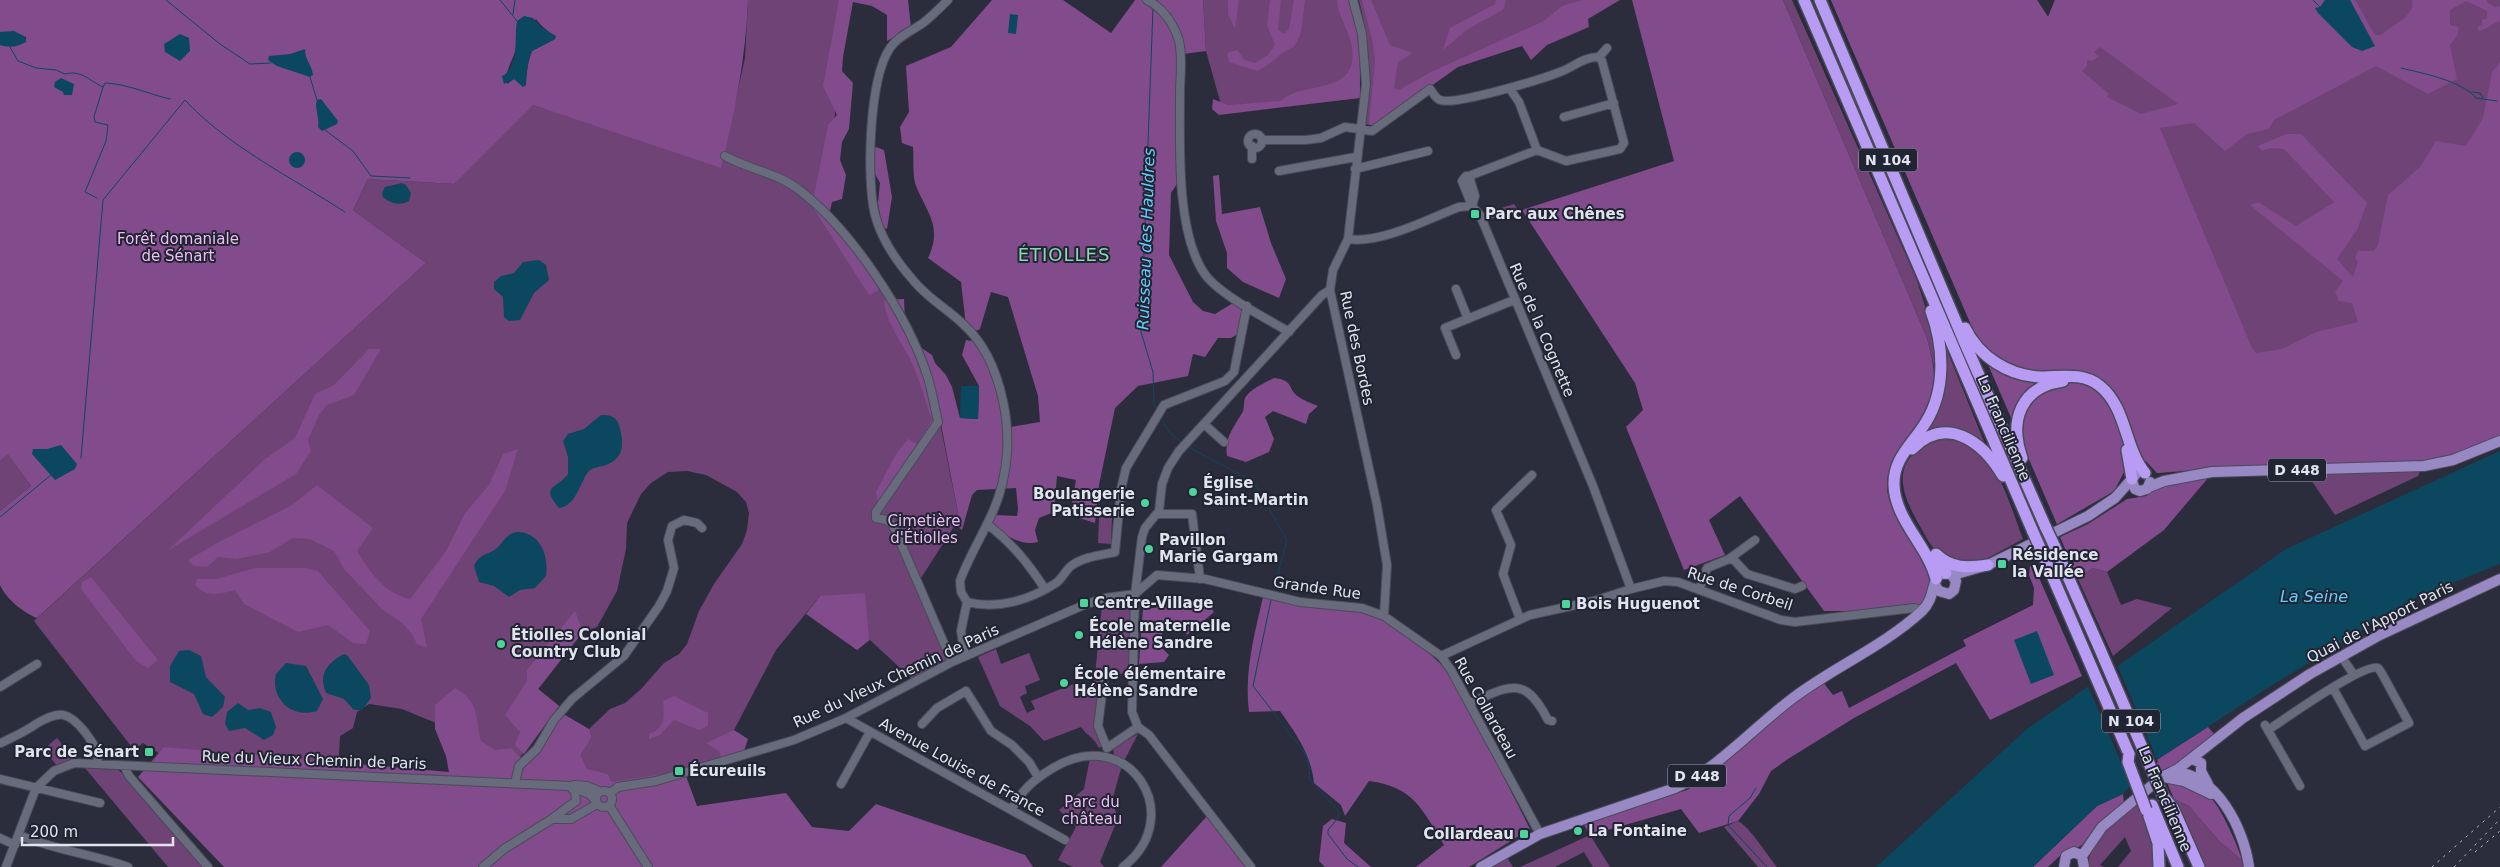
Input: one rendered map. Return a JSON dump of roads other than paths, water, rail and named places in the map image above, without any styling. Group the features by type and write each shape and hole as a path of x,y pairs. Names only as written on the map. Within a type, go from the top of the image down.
{"highway":[{"name":"La Francilienne","path":"1804,0 2129,754 2128,762 2178,867"},
{"name":"La Francilienne","path":"1820,0 2026,482 2099,647 2191,867"},
{"path":"1922,276 1923,292 1934,319 1940,344 1939,384 1932,410 1926,423 1896,464 1894,486 1899,506 1930,562 1945,579"},
{"path":"1946,296 1954,303 1974,343 1980,350 2006,369 2030,376 2081,378 2102,387 2115,404 2136,457 2146,474"},
{"path":"2026,482 2026,470 2016,436 2016,425 2020,410 2028,398 2041,387 2070,380 2090,385 2110,402 2127,448 2132,480"},
{"path":"1945,579 1907,510 1898,488 1904,460 1917,444 1926,438 1950,433 1969,439 1986,452 2007,484 2014,488"},
{"path":"1922,537 1940,558 1954,566 1972,567 1988,564"},
{"path":"2162,796 2172,808 2199,867"},
{"path":"2149,807 2158,843 2159,867"}],"main road":[{"name":"D 448","path":"1945,579 1966,578 2096,516 2125,495 2170,479 2212,472 2424,466 2442,463 2500,441"},
{"path":"1925,607 1945,579 1988,564 2088,516 2115,498 2137,473 2146,474 2150,479 2144,489 2135,489 2132,480"},
{"name":"D 448","path":"2146,474 2170,479"},
{"path":"1945,579 1954,590 1949,594 1942,593 1945,579"},
{"name":"Quai de l'Apport Paris","path":"2193,768 2204,748 2243,718 2341,656 2500,579"},
{"name":"D 448","path":"1481,867 1540,834 1675,788 1696,778 1794,697 1873,648 1925,607 1949,594"},
{"path":"2084,867 2082,856 2102,827 2162,777 2193,768 2218,798 2240,834 2249,867"},
{"path":"2162,777 2184,781 2218,798"},
{"path":"2061,866 2070,853 2082,856"}],"street":[{"path":"948,0 923,23 896,40 888,50 878,77 874,108 870,192 876,216 896,258 913,281 978,340 997,380 1007,428 1007,454 1002,484 987,524 960,581 961,592 967,602 961,631 965,656"},
{"name":"Rue des Bordes","path":"1353,0 1365,51 1366,84 1356,157 1348,240 1333,270 1330,290 1375,497 1385,556 1384,616"},
{"path":"1152,2 1168,19 1179,42 1181,168 1188,230 1195,258 1206,276 1218,288 1289,332"},
{"path":"1252,159 1252,146 1258,146 1262,140 1321,138 1345,128 1372,131 1430,89 1439,100 1447,102 1510,89 1560,72 1580,61 1599,58 1607,48"},
{"path":"1348,240 1365,240 1382,236 1459,207 1472,206 1475,196 1469,176 1537,150 1566,161 1620,149 1624,143 1602,60 1599,58"},
{"path":"1510,89 1519,102 1537,150"},
{"path":"1564,117 1614,103"},
{"path":"1355,169 1428,152"},
{"path":"725,156 797,188 827,214 848,236 901,314 928,377 938,422 876,512 876,518 886,520 893,525 952,662"},
{"path":"1279,171 1356,157"},
{"name":"Rue de la Cognette","path":"1472,206 1480,215 1593,486 1631,589"},
{"path":"1456,289 1468,320"},
{"path":"1252,867 1152,738 1138,727 1131,708 1135,594 1143,532 1158,514 1162,484 1168,468 1179,451 1322,295 1330,290"},
{"path":"1456,355 1445,328 1514,300"},
{"path":"967,602 1000,605 1045,589 1058,582 1071,566 1086,559 1115,552 1121,488 1126,468 1164,405 1225,381 1234,372 1247,306"},
{"path":"1204,424 1224,442"},
{"path":"1520,619 1503,574 1511,545 1496,510 1532,475"},
{"path":"1158,514 1192,514 1200,578"},
{"path":"515,782 519,766 537,749 554,720 572,699 624,656 660,606 674,568 668,540 672,526 684,520 697,523 702,528"},
{"path":"987,524 1009,541 1027,561 1045,589"},
{"path":"1699,590 1707,568 1729,559 1755,540"},
{"path":"1729,559 1734,560 1747,574 1795,589 1802,586"},
{"name":"Grande Rue","path":"1135,594 1156,575 1200,578 1284,600 1362,608 1384,616"},
{"name":"Rue de Corbeil","path":"1441,656 1520,619 1547,610 1594,602 1631,589 1664,582 1678,582 1781,620 1795,622 1925,607"},
{"name":"Rue du Vieux Chemin de Paris","path":"610,793 618,787 656,781 794,740 846,718 952,662 1084,605 1104,598 1135,594"},
{"name":"Rue Collardeau","path":"1384,616 1441,656 1469,703 1540,834"},
{"path":"2341,656 2354,675"},
{"path":"0,687 37,664"},
{"path":"2300,786 2266,728 2354,675 2370,667 2378,668 2409,723 2365,746 2333,688"},
{"path":"1104,680 1098,726 1106,752 1132,770 1146,787 1151,813 1148,838 1134,859 1124,867"},
{"path":"1469,703 1511,687 1524,688 1533,695 1548,720 1552,721"},
{"path":"922,724 936,708 966,691 991,731 1012,745 1029,762 1038,777"},
{"path":"1,743 46,717 59,714 74,719 94,744 98,751 98,763"},
{"name":"Avenue Louise de France","path":"846,718 1065,840"},
{"path":"1011,810 1022,791 1038,777 1064,761 1106,752 1138,727"},
{"path":"841,784 870,732"},
{"name":"Rue du Vieux Chemin de Paris","path":"36,788 45,778 63,766 98,763 135,767 515,782 570,786 589,794 596,802"},
{"path":"124,766 129,776 208,867"},
{"path":"129,776 135,767"},
{"path":"0,779 100,803"},
{"path":"570,786 586,786 610,793 612,799 609,805 603,807 596,802"},
{"path":"483,867 504,848 576,802 575,792 570,786"},
{"path":"6,867 36,788"},
{"path":"552,818 571,819 596,802 599,791"},
{"path":"609,805 648,867"},
{"path":"19,835 51,847 88,854 128,867"},
{"path":"0,838 15,845"}],"water":[{"path":"2325,0 2350,0 2375,46 2362,51 2352,47 2315,8 2320,7"},
{"path":"1010,14 1018,15 1016,34 1008,33"},
{"path":"524,16 533,18 541,27 556,36 555,39 532,51 529,59 526,85 523,87 514,79 504,84 502,76 512,66 517,21"},
{"path":"14,31 26,37 26,42 13,46 0,45 0,32"},
{"path":"180,34 189,38 190,51 180,61 165,52 164,44"},
{"path":"305,49 313,75 310,77 277,66 268,60 269,56 290,54"},
{"path":"61,78 74,84 72,95 64,95 63,92 54,87 55,82"},
{"path":"321,99 338,121 337,124 322,131 318,127 316,107 317,100"},
{"path":"297,152 305,160 297,168 289,160"},
{"path":"402,183 406,185 411,193 409,201 396,203 383,197 382,193 385,187"},
{"path":"539,260 546,265 549,280 534,293 520,320 509,321 504,317 503,297 494,289 494,282 501,276 514,273 523,262"},
{"path":"961,386 979,386 978,419 960,418"},
{"path":"601,415 612,417 618,422 622,437 620,454 612,462 590,470 574,499 559,508 553,501 550,491 568,474 568,457 563,441 568,434 584,429"},
{"path":"61,445 77,464 75,469 55,480 32,454 33,449 47,449"},
{"name":"La Seine","path":"2500,451 2500,564 2417,597 2269,687 2155,761 2123,794 2097,806 2033,867 1876,867 2027,729 2286,549"},
{"path":"517,532 525,533 537,540 544,553 547,568 546,576 535,588 520,590 509,597 494,586 479,582 474,566 481,557 496,549 507,536"},
{"path":"2037,631 2054,675 2031,684 2014,640"},
{"path":"189,650 201,656 206,677 225,697 223,707 212,717 203,714 194,694 170,682 170,666 179,651"},
{"path":"344,654 347,655 369,685 371,698 362,710 354,710 344,699 326,693 323,680 326,670 333,661"},
{"path":"286,663 306,666 323,699 317,711 299,712 285,705 280,699 276,691 276,674"},
{"path":"238,703 248,710 260,708 271,712 276,727 273,735 264,740 245,728 229,731 225,724 227,712"}],"waterway":[{"path":"166,0 220,44 250,64 271,63"},
{"path":"500,0 517,21"},
{"path":"513,14 515,0"},
{"path":"2313,0 2320,7"},
{"name":"Ruisseau des Hauldres","path":"1153,8 1141,332 1153,372 1154,404 1157,409"},
{"path":"10,47 18,61 36,68 56,70 65,74 76,73 103,87 94,117 95,122 108,125 106,141 85,192 97,198"},
{"path":"2401,68 2452,82 2470,92 2476,98 2497,101"},
{"path":"310,77 317,100"},
{"path":"103,87 105,83 122,85 170,99"},
{"path":"2472,92 2480,93 2483,98"},
{"path":"81,458 103,200 185,100 220,132 240,147 345,212"},
{"path":"325,130 353,151 371,176 410,178"},
{"name":"Ruisseau des Hauldres","path":"1161,417 1165,426 1175,438 1183,443"},
{"name":"Ruisseau des Hauldres","path":"1188,447 1243,476 1255,485 1287,540 1273,592"},
{"path":"0,517 51,475"},
{"name":"Ruisseau des Hauldres","path":"1271,600 1253,686 1304,752 1308,760 1310,780 1339,812 1338,818 1328,830 1328,834 1347,859 1358,867"},
{"path":"1756,788 1750,798 1729,816 1728,825 1767,867"}],"railway":[{"path":"2432,867 2500,807"},
{"path":"2454,867 2500,819"},
{"path":"2475,852 2500,831"}],"place":[{"name":"Parc aux Chênes","path":"1475,214"},
{"name":"Église Saint-Martin","path":"1193,492"},
{"name":"Boulangerie Patisserie","path":"1145,503"},
{"name":"Pavillon Marie Gargam","path":"1149,549"},
{"name":"Résidence la Vallée","path":"2002,564"},
{"name":"Centre-Village","path":"1084,603"},
{"name":"Bois Huguenot","path":"1566,604"},
{"name":"École maternelle Hélène Sandre","path":"1079,635"},
{"name":"Étiolles Colonial Country Club","path":"501,644"},
{"name":"École élémentaire Hélène Sandre","path":"1064,683"},
{"name":"Parc de Sénart","path":"149,752"},
{"name":"Écureuils","path":"679,771"},
{"name":"La Fontaine","path":"1578,831"},
{"name":"Collardeau","path":"1524,834"}],"district":[{"name":"ÉTIOLLES","path":"1064,254"}],"park label":[{"name":"Forêt domaniale de Sénart","path":"178,248"},
{"name":"Cimetière d'Étiolles","path":"924,530"},
{"name":"Parc du château","path":"1092,810"}]}
